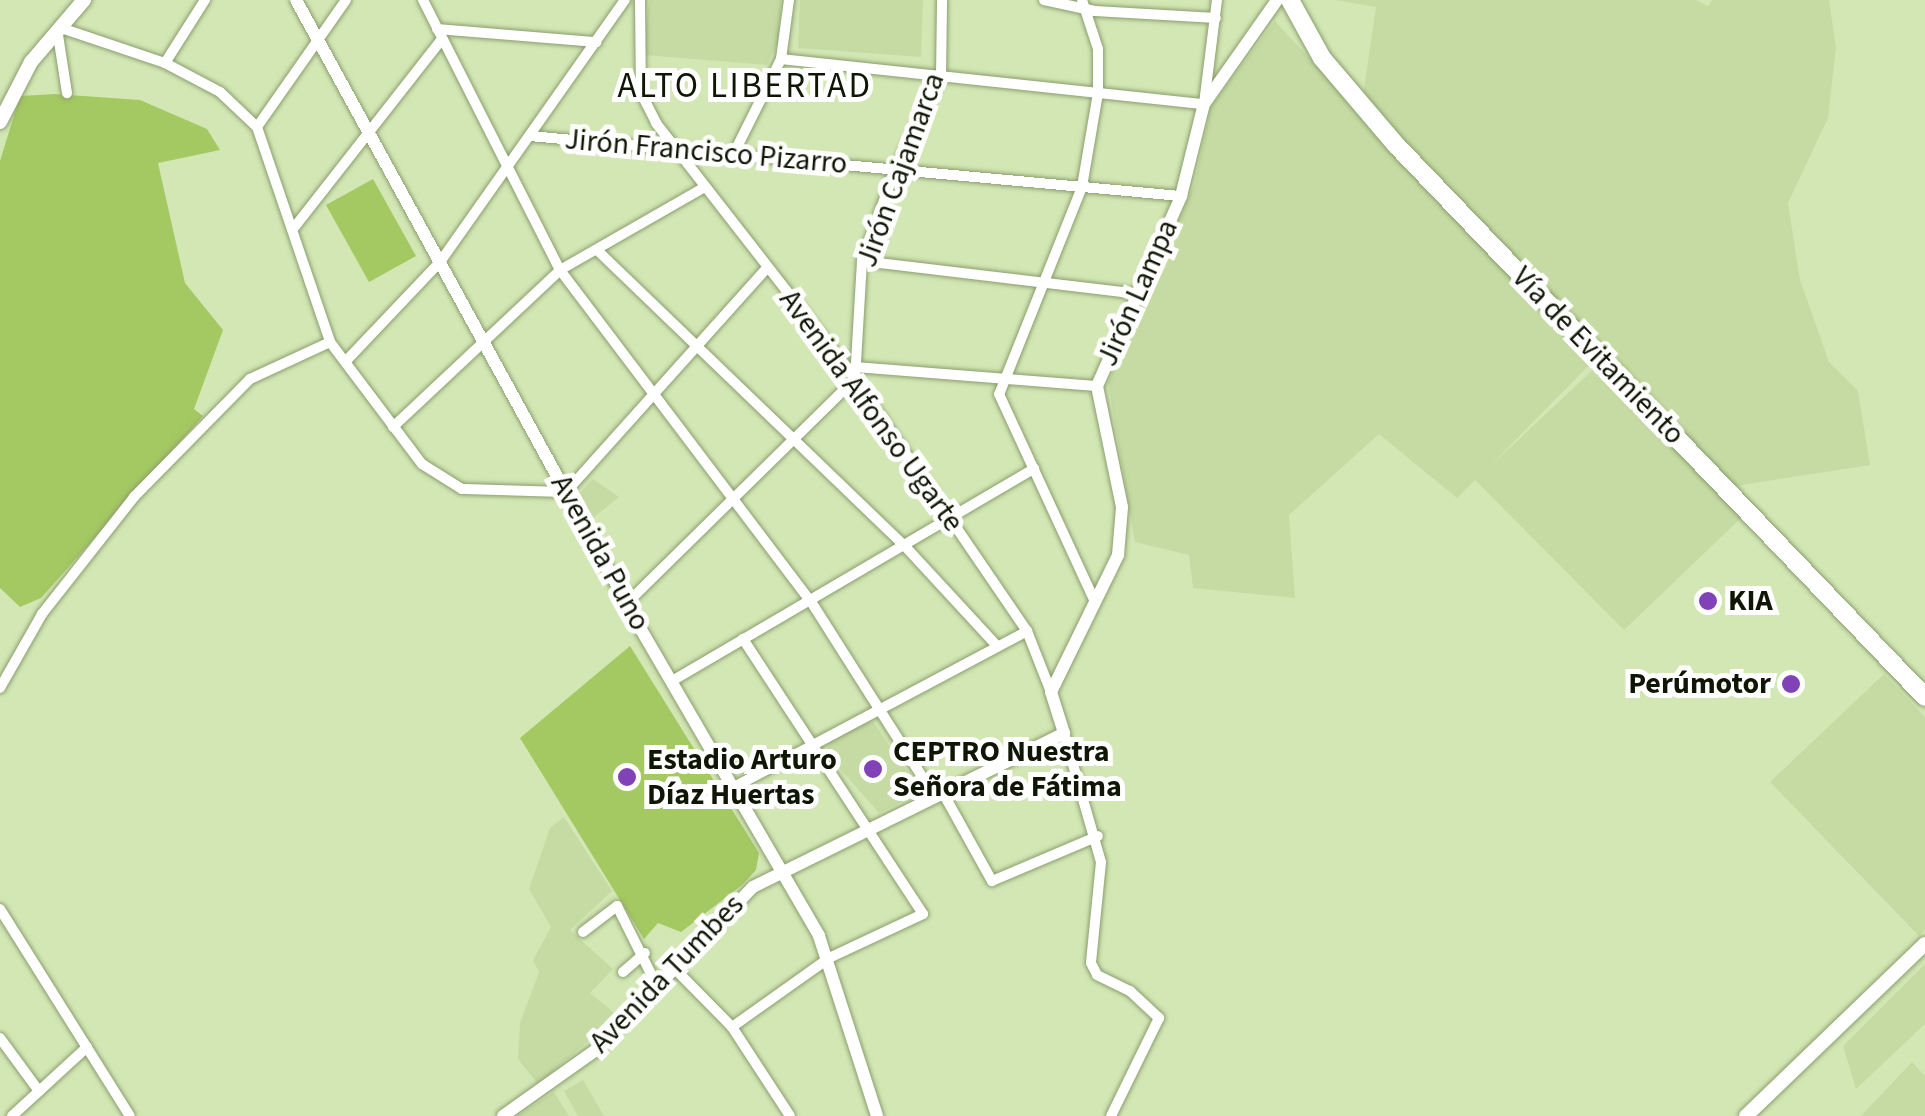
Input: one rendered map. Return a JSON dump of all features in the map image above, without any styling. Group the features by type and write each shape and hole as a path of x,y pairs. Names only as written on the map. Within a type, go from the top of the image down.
{"highway":[{"name":"Vía de Evitamiento","path":"1290,0 1322,58 1386,134 1925,697"}],"main road":[{"path":"0,122 31,62 61,32 84,0"},
{"path":"1746,1116 1925,944"}],"street":[{"path":"165,63 205,0"},
{"name":"Avenida Puno","path":"296,0 627,603 785,872 829,958 877,1116"},
{"path":"257,128 346,0"},
{"path":"423,0 560,270 810,600 992,881 1098,836 1091,964 1159,1018 1111,1116"},
{"path":"346,361 440,262 626,0"},
{"name":"Avenida Alfonso Ugarte","path":"640,0 641,93 674,149 766,269 852,371 1027,630 1098,836"},
{"path":"733,155 781,59 789,0"},
{"name":"Jirón Cajamarca","path":"852,371 862,262 896,170 941,76 942,0"},
{"path":"1044,0 1083,2 1094,12 1216,18"},
{"name":"Jirón Lampa","path":"1051,692 1118,556 1122,508 1097,386 1181,196 1204,104 1217,0"},
{"path":"781,59 1204,104 1277,0"},
{"path":"1083,2 1098,49 1098,92 1082,187 1000,394 1095,602"},
{"path":"67,93 61,32 165,63 220,92 257,128 330,342 422,464 462,489 566,492 766,269"},
{"path":"439,34 596,42"},
{"path":"292,230 370,135 439,34"},
{"name":"Jirón Francisco Pizarro","path":"530,136 1181,196"},
{"path":"393,427 560,270 705,187"},
{"path":"597,250 903,544 997,646"},
{"path":"862,262 1138,294"},
{"path":"0,688 42,614 134,497 250,379 330,342"},
{"path":"627,603 793,440 852,371 1097,386"},
{"path":"672,681 1034,468"},
{"path":"734,787 1027,630"},
{"path":"732,1027 829,958 923,914 808,745 743,640"},
{"name":"Avenida Tumbes","path":"503,1116 596,1050 753,887 1064,733"},
{"path":"583,932 617,906 645,953 658,988"},
{"path":"2,918 130,1116"},
{"path":"623,972 645,953"},
{"path":"675,969 732,1027 790,1116"},
{"path":"0,1038 39,1091"},
{"path":"12,1116 87,1047"}],"shaded area":[{"path":"649,0 781,0 778,42 767,65 644,55"},
{"path":"800,0 923,0 921,57 798,48"},
{"path":"1336,0 1696,0 1708,6 1712,0 1829,0 1836,47 1828,118 1788,203 1800,280 1829,362 1858,391 1870,465 1735,486 1363,96 1376,7"},
{"path":"1275,21 1591,363 1490,466 1596,367 1741,518 1624,630 1475,480 1457,498 1379,434 1289,515 1295,598 1193,588 1189,555 1135,542 1108,383 1194,185 1211,107"},
{"path":"593,479 619,497 589,521 576,497"},
{"path":"1884,674 1925,717 1925,929 1919,936 1770,782"},
{"name":"CEPTRO Nuestra Señora de Fátima","path":"865,722 874,723 921,792 879,813 825,752 831,741"},
{"path":"564,817 612,891 570,930 613,969 590,993 618,1016 538,1084 518,1059 520,1023 539,972 533,960 551,927 529,889 550,828"},
{"path":"1925,964 1925,1024 1856,1089 1843,1046"},
{"path":"1912,1062 1925,1076 1925,1116 1861,1116"},
{"path":"583,1080 604,1116 578,1116 564,1091"},
{"path":"554,1092 569,1116 517,1116"}],"green space":[{"path":"55,94 140,100 207,129 220,150 158,163 185,283 223,330 194,409 203,416 41,598 20,607 0,588 0,161 20,96"},
{"path":"373,179 416,256 369,282 326,205"},
{"name":"Estadio Arturo Díaz Huertas","path":"630,646 759,853 756,870 742,885 681,932 658,923 644,939 520,738"}],"place":[{"name":"KIA","path":"1708,601"},
{"name":"Perúmotor","path":"1791,684"},
{"name":"CEPTRO Nuestra Señora de Fátima","path":"873,769"},
{"name":"Estadio Arturo Díaz Huertas","path":"627,777"}],"district":[{"name":"ALTO LIBERTAD","path":"745,86"}]}
